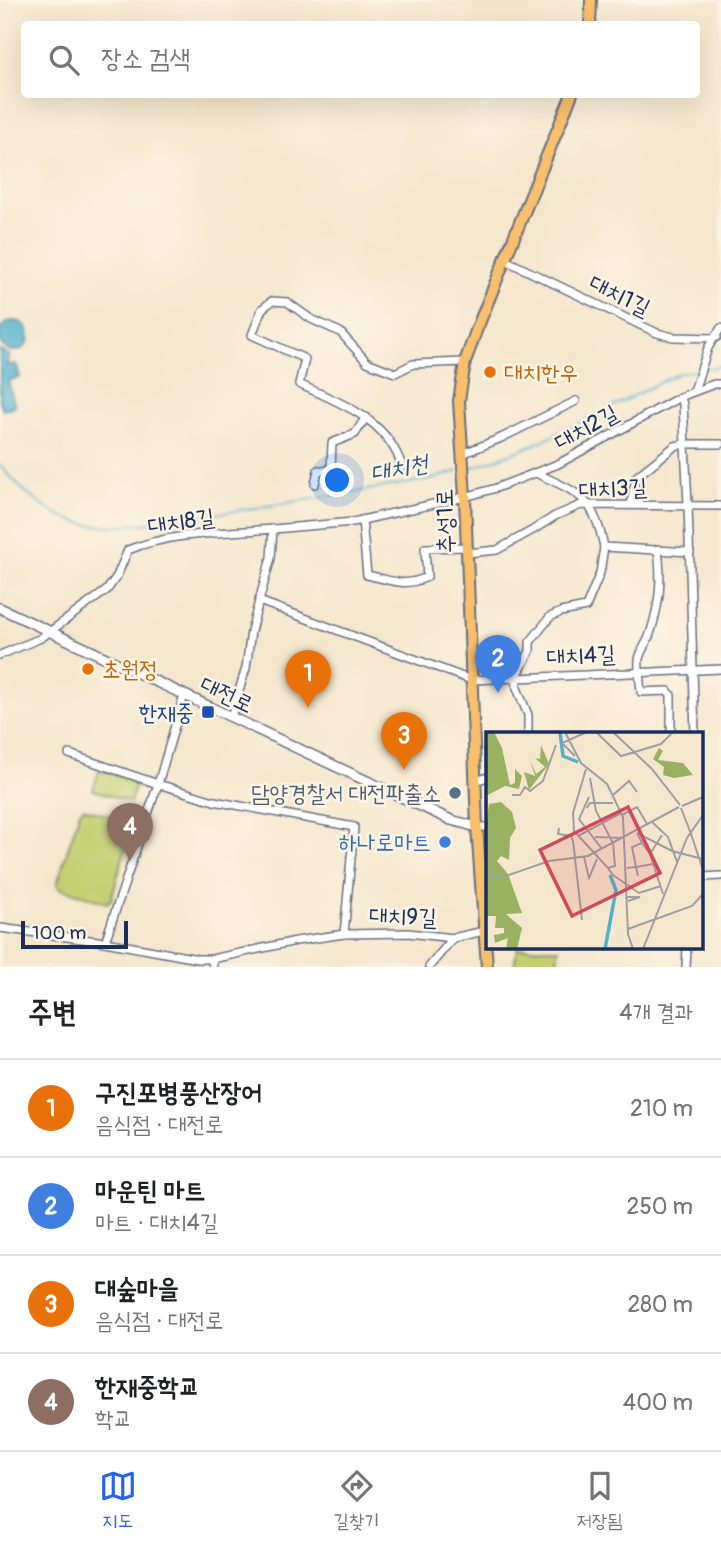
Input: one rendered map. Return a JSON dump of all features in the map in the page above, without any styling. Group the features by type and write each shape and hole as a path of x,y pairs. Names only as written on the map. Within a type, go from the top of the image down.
{"main road":[{"path":"590,21 591,0"},
{"name":"추성1로","path":"487,967 482,827 475,781 459,401 465,362 570,98"}],"street":[{"name":"대치1길","path":"505,260 657,333 668,336 718,337"},
{"path":"402,467 398,454 375,424 356,409 299,383 305,359 253,335 262,309 272,301 287,302 311,318 340,332 368,362 395,373 413,364 465,362"},
{"path":"694,391 708,348 718,337 721,328"},
{"name":"대치2길","path":"465,497 558,464 613,436 656,408 694,391 721,384"},
{"path":"680,397 683,404 688,505 695,732"},
{"path":"462,454 576,401"},
{"path":"315,484 318,470 328,471 331,467 332,443 355,434 366,417"},
{"path":"631,505 636,477 675,446 721,444"},
{"path":"528,732 528,715 517,688 516,678 530,651 530,642 540,626 550,617 586,607 600,573 604,547 601,531 590,505 569,489 536,473"},
{"name":"대치8길","path":"48,631 107,590 117,576 128,550 138,546 188,537 362,520 465,497"},
{"name":"대치3길","path":"362,520 367,575 390,582 411,583 427,577 425,548 497,550 555,516 581,505 721,506"},
{"path":"231,717 246,668 251,631 271,558 273,530"},
{"path":"604,547 690,552"},
{"path":"658,549 662,577 658,605 649,639 640,656 639,672 641,692 668,691 671,695 671,732"},
{"path":"259,601 471,680"},
{"name":"대전로","path":"0,608 451,820 482,827"},
{"path":"0,655 41,638 48,631"},
{"name":"대치4길","path":"471,680 721,669"},
{"path":"105,942 158,784 184,695"},
{"path":"69,754 158,784"},
{"path":"475,781 486,778"},
{"name":"대치9길","path":"158,784 214,801 354,827 344,934 408,933 453,938 484,931"},
{"path":"0,928 105,942 212,963 296,942 344,934"},
{"path":"429,967 453,938"}],"green space":[{"path":"99,770 136,783 130,802 93,790"},
{"path":"83,808 130,822 132,825 111,900 107,903 59,888 57,884"},
{"path":"517,950 559,950 556,967 514,967"}],"water":[{"path":"14,321 20,322 28,330 28,342 20,350 14,351 8,350 0,342 -1,336 0,330 8,322"},
{"path":"0,350 9,355 6,366 16,364 20,377 8,381 15,406 3,410 0,401"}],"waterway":[{"name":"대치천","path":"705,369 721,366"},
{"name":"대치천","path":"467,469 548,438 679,373 699,370"},
{"name":"대치천","path":"0,465 23,490 60,516 84,524 111,526 152,523 274,505 433,479 458,471"}],"place":[{"name":"대치한우","path":"490,372"},
{"name":"초원정","path":"88,669"},
{"name":"마운틴 마트","path":"498,693"},
{"name":"구진포병풍산장어","path":"308,708"},
{"name":"한재중","path":"208,712"},
{"name":"대숲마을","path":"404,770"},
{"name":"담양경찰서 대전파출소","path":"455,793"},
{"name":"하나로마트","path":"445,842"},
{"name":"한재중학교","path":"130,861"}]}
